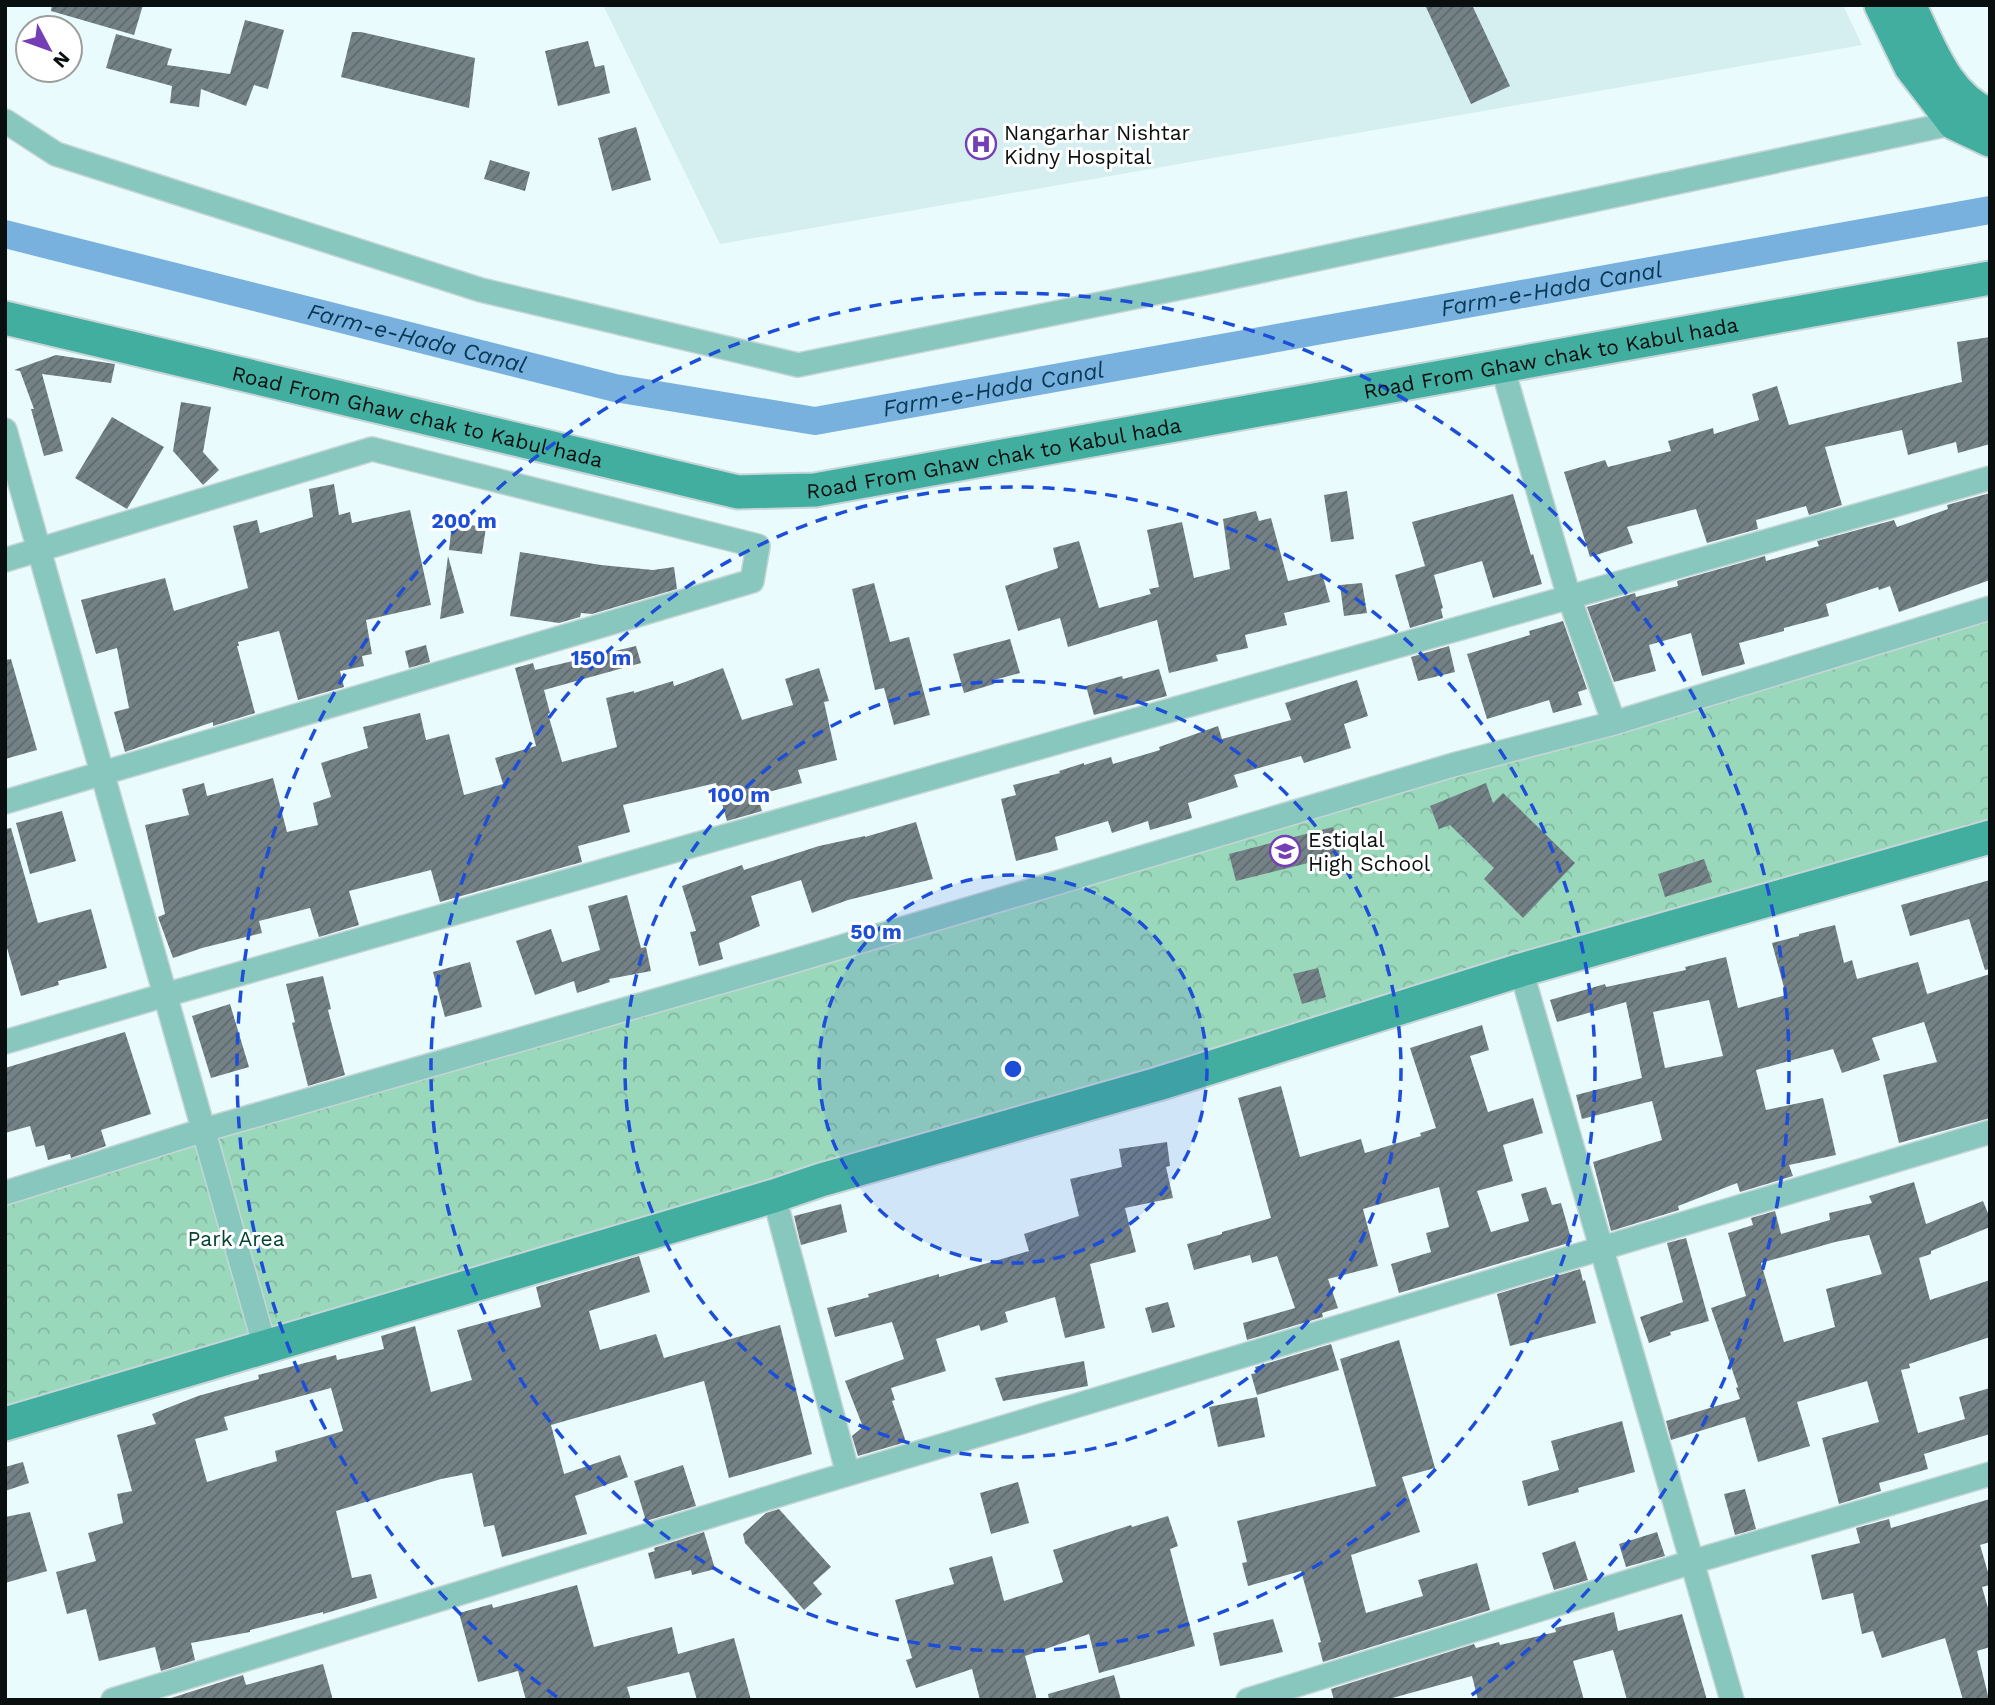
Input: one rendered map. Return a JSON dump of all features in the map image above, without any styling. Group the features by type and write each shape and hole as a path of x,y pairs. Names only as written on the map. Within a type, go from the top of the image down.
{"street":[{"path":"1881,5 1910,67 1974,116"},
{"path":"1909,5 1945,79 1990,140"},
{"path":"5,121 56,154 481,290 798,365 1227,278 1974,116"},
{"name":"Road From Ghaw chak to Kabul hada","path":"5,317 737,492 815,490 1990,278"},
{"path":"1502,366 1569,597 1614,723"},
{"path":"5,430 265,1347"},
{"path":"5,560 372,449 758,546 752,581 5,802"},
{"path":"5,1042 1990,478"},
{"path":"5,1193 204,1130 787,963 1453,765 1614,723 1990,608"},
{"path":"5,1424 821,1180 1158,1084 1521,970 1990,837"},
{"path":"1521,970 1732,1700"},
{"path":"113,1700 848,1474 1990,1132"},
{"path":"774,1196 848,1474"},
{"path":"1248,1700 1692,1562 1990,1474"}],"shaded area":[{"name":"Nangarhar Nishtar Kidny Hospital","path":"603,5 1843,5 1862,45 720,244"}],"green space":[{"name":"Park Area","path":"1990,607 1990,837 5,1424 5,1193"}],"building":[{"path":"52,5 143,5 134,35 84,21 84,14 51,11"},
{"path":"1425,5 1472,5 1510,86 1471,104"},
{"path":"245,20 284,30 268,89 254,85 246,106 201,89 199,107 170,103 172,86 106,68 116,34 172,49 167,65 230,74"},
{"path":"352,32 475,58 469,108 341,77"},
{"path":"588,41 595,67 604,65 610,93 558,106 545,51"},
{"path":"636,127 651,180 612,191 598,138"},
{"path":"490,160 530,172 525,191 484,179"},
{"path":"1990,337 1990,444 1958,453 1956,442 1908,455 1902,430 1825,447 1842,505 1809,515 1806,506 1756,520 1758,529 1707,543 1696,509 1627,527 1633,543 1590,557 1564,472 1605,460 1608,467 1671,451 1668,441 1713,428 1714,434 1759,420 1752,394 1777,386 1789,425 1962,382 1957,342"},
{"path":"56,355 115,364 111,383 42,374 63,451 44,456 31,409 34,409 20,371 14,370"},
{"path":"181,402 211,407 203,452 219,470 203,485 173,451"},
{"path":"112,417 164,447 127,509 75,478"},
{"path":"334,484 339,515 350,512 352,523 410,510 431,605 366,620 372,654 362,656 364,666 340,671 344,687 298,700 279,631 238,642 255,713 213,726 213,722 125,752 114,712 129,708 117,648 96,654 81,600 165,578 174,611 248,588 233,526 257,520 260,533 313,517 309,489"},
{"path":"1347,491 1354,539 1331,542 1324,495"},
{"path":"1990,493 1990,580 1899,612 1890,586 1879,590 1878,587 1826,604 1829,616 1739,643 1745,664 1702,676 1691,633 1649,645 1656,671 1614,682 1587,607 1635,593 1636,597 1678,586 1677,581 1765,556 1766,561 1819,546 1817,541 1894,520 1897,527 1948,509 1947,505"},
{"path":"1513,494 1542,584 1493,598 1482,561 1434,575 1443,618 1410,628 1395,575 1425,566 1412,522"},
{"path":"1256,511 1259,521 1271,518 1288,581 1322,573 1330,602 1284,613 1287,625 1245,635 1248,648 1216,655 1218,661 1169,673 1157,620 1068,647 1060,618 1018,631 1005,586 1058,568 1053,548 1079,541 1099,608 1151,594 1149,589 1159,587 1147,530 1182,522 1194,578 1230,569 1223,519"},
{"path":"452,523 486,527 482,554 449,550"},
{"path":"520,552 601,565 653,570 674,567 677,589 592,614 581,613 580,617 559,623 510,616"},
{"path":"448,556 464,613 440,619"},
{"path":"874,583 890,642 909,637 930,715 894,725 884,688 875,690 852,589"},
{"path":"1362,583 1367,613 1344,616 1340,585"},
{"path":"1563,621 1587,689 1578,692 1582,705 1553,713 1549,700 1487,719 1467,654 1530,635 1529,631"},
{"path":"1010,639 1020,673 994,680 994,684 964,693 953,654"},
{"path":"426,645 430,662 409,668 405,651"},
{"path":"636,646 641,663 544,690 562,762 617,747 606,698 673,681 674,686 723,668 742,720 793,705 785,679 819,668 829,701 824,702 837,760 798,770 802,783 757,795 762,811 727,821 716,783 623,805 630,832 578,846 582,862 440,902 431,870 349,891 359,925 319,937 310,908 259,921 262,933 173,958 158,917 165,914 145,825 189,815 182,789 204,783 207,796 273,778 287,832 318,825 313,803 331,797 321,763 368,748 363,727 420,713 426,740 449,734 464,795 503,784 495,758 536,746 515,668 533,663 535,670"},
{"path":"1449,646 1455,672 1418,681 1411,657"},
{"path":"11,659 37,750 5,759 5,660"},
{"path":"1159,669 1167,696 1094,715 1086,686"},
{"path":"1357,680 1368,716 1344,724 1351,748 1304,763 1301,756 1234,775 1238,787 1188,803 1192,818 1150,830 1148,821 1112,833 1108,821 1055,837 1058,850 1016,861 1001,799 1016,795 1013,785 1111,757 1113,764 1160,750 1159,747 1218,726 1222,739 1291,720 1285,703"},
{"path":"1486,783 1493,803 1503,793 1575,863 1523,918 1484,879 1494,868 1450,825 1439,829 1430,806"},
{"path":"62,811 76,861 30,874 16,823"},
{"path":"916,822 933,879 848,900 812,913 801,880 751,896 760,926 719,943 723,959 699,966 690,932 696,931 682,886 742,865 744,870 819,846 865,837"},
{"path":"1333,827 1340,855 1236,881 1229,854"},
{"path":"11,828 38,923 91,909 107,968 58,981 59,985 21,996 5,941 5,829"},
{"path":"1704,859 1712,882 1665,897 1658,874"},
{"path":"1990,880 1990,969 1985,970 1969,919 1910,936 1901,905"},
{"path":"627,895 641,948 646,947 651,971 609,979 610,982 577,993 574,981 535,995 516,941 551,929 562,962 600,950 588,906"},
{"path":"1835,925 1844,963 1852,960 1857,979 1918,962 1927,994 1990,974 1990,1118 1899,1143 1883,1075 1937,1062 1924,1022 1872,1038 1880,1060 1842,1073 1833,1049 1756,1070 1766,1110 1823,1098 1836,1155 1789,1165 1793,1176 1740,1192 1737,1183 1678,1206 1679,1210 1611,1231 1593,1162 1662,1140 1652,1101 1582,1119 1576,1095 1642,1078 1626,1002 1557,1022 1550,1000 1605,984 1606,987 1686,970 1685,967 1726,957 1738,1008 1786,995 1772,943","holes":["1709,1000 1723,1056 1665,1068 1653,1012"]},
{"path":"470,962 482,1007 445,1017 433,972"},
{"path":"1318,968 1326,997 1302,1004 1293,974"},
{"path":"323,976 331,1009 328,1010 345,1075 308,1086 292,1023 295,1022 286,984"},
{"path":"230,1004 249,1067 211,1078 192,1016"},
{"path":"1482,1025 1489,1050 1470,1056 1488,1112 1533,1098 1543,1133 1503,1145 1513,1181 1477,1191 1491,1232 1529,1221 1521,1194 1546,1187 1552,1205 1561,1203 1572,1242 1399,1293 1391,1264 1431,1252 1426,1233 1449,1227 1439,1187 1363,1209 1378,1266 1328,1279 1338,1308 1322,1313 1323,1317 1247,1340 1243,1323 1295,1308 1277,1256 1252,1263 1250,1255 1194,1270 1187,1244 1271,1218 1238,1098 1281,1086 1300,1157 1361,1139 1365,1153 1421,1136 1420,1133 1436,1128 1410,1048"},
{"path":"125,1032 151,1114 101,1130 106,1146 71,1158 70,1154 48,1160 44,1145 36,1147 30,1126 5,1133 5,1068"},
{"path":"1167,1142 1170,1166 1166,1167 1173,1198 1125,1208 1136,1252 1090,1264 1105,1328 1065,1338 1055,1297 1005,1312 1008,1322 981,1331 979,1325 936,1339 946,1371 891,1388 895,1400 892,1401 906,1442 858,1456 852,1436 863,1427 845,1381 904,1359 892,1322 835,1337 827,1308 869,1297 868,1294 1029,1251 1024,1234 1079,1216 1070,1179 1122,1167 1119,1149"},
{"path":"1914,1182 1926,1224 1983,1201 1990,1218 1990,1227 1919,1258 1930,1300 1990,1280 1990,1337 1909,1364 1910,1368 1901,1370 1918,1433 1965,1419 1959,1397 1990,1388 1990,1434 1924,1454 1928,1469 1879,1483 1881,1491 1839,1504 1822,1438 1879,1422 1867,1381 1797,1402 1810,1446 1758,1462 1745,1417 1671,1440 1666,1421 1740,1399 1711,1308 1746,1296 1728,1233 1753,1225 1751,1218 1775,1211 1781,1234 1830,1220 1829,1213 1872,1203 1869,1196","holes":["1869,1235 1882,1274 1826,1289 1835,1327 1784,1342 1761,1263"]},
{"path":"841,1204 847,1232 801,1245 794,1216"},
{"path":"1686,1238 1709,1321 1670,1332 1671,1335 1649,1343 1640,1317 1683,1302 1667,1243"},
{"path":"639,1256 650,1292 589,1311 600,1350 656,1334 664,1358 780,1325 812,1454 729,1478 704,1381 551,1425 564,1474 620,1455 628,1477 575,1496 587,1534 502,1557 494,1525 484,1527 472,1473 441,1479 336,1511 352,1578 371,1574 377,1598 250,1632 191,1643 195,1660 161,1671 155,1647 99,1661 86,1609 67,1614 56,1572 96,1561 88,1533 123,1523 117,1494 132,1491 117,1435 156,1424 152,1414 198,1396 259,1379 258,1375 336,1355 337,1360 384,1349 381,1336 415,1326 431,1392 472,1380 457,1330 541,1307 536,1287","holes":["331,1388 343,1431 275,1451 277,1461 207,1482 195,1439 228,1430 224,1417"]},
{"path":"1580,1269 1596,1323 1510,1346 1497,1294"},
{"path":"1168,1302 1175,1327 1152,1333 1145,1308"},
{"path":"1399,1340 1435,1468 1402,1477 1420,1532 1351,1555 1366,1613 1423,1596 1418,1580 1477,1563 1490,1610 1323,1662 1318,1643 1321,1642 1301,1571 1248,1586 1242,1563 1247,1562 1237,1521 1376,1486 1340,1359"},
{"path":"1331,1344 1339,1370 1257,1395 1251,1374 1257,1373 1255,1367"},
{"path":"1084,1361 1088,1386 1003,1401 995,1378"},
{"path":"1257,1397 1265,1437 1218,1447 1209,1407"},
{"path":"1622,1421 1635,1472 1578,1488 1579,1492 1528,1506 1522,1481 1559,1470 1551,1441"},
{"path":"23,1462 29,1483 5,1491 5,1467"},
{"path":"683,1465 696,1506 646,1521 634,1481"},
{"path":"1018,1482 1029,1523 991,1534 980,1493"},
{"path":"1745,1489 1756,1529 1735,1535 1724,1494"},
{"path":"1990,1499 1990,1542 1980,1545 1990,1579 1990,1585 1982,1587 1990,1615 1990,1647 1977,1651 1989,1700 1963,1700 1945,1638 1882,1658 1873,1631 1862,1634 1853,1593 1822,1600 1811,1555 1860,1543 1856,1528 1889,1519 1891,1528"},
{"path":"779,1509 831,1567 813,1583 822,1594 804,1610 745,1543 743,1534 766,1513"},
{"path":"30,1512 47,1571 5,1583 5,1517"},
{"path":"1168,1516 1178,1546 1170,1549 1195,1646 1099,1673 1089,1634 1025,1656 1037,1700 980,1700 972,1669 916,1688 906,1660 912,1658 895,1600 954,1584 949,1568 992,1556 1004,1601 1063,1582 1053,1550"},
{"path":"704,1532 715,1569 692,1575 691,1570 655,1579 648,1553 655,1551 654,1548"},
{"path":"1657,1532 1665,1556 1626,1567 1619,1544"},
{"path":"1575,1541 1588,1580 1554,1590 1542,1553"},
{"path":"577,1585 594,1647 672,1627 678,1654 734,1638 751,1700 697,1700 689,1672 627,1687 631,1700 526,1700 518,1671 478,1682 459,1613 492,1604 493,1608"},
{"path":"1614,1612 1618,1631 1682,1614 1707,1700 1627,1700 1613,1650 1573,1661 1584,1700 1478,1700 1472,1676 1385,1700 1334,1700 1331,1689 1474,1644 1476,1648 1499,1642 1500,1645 1556,1632 1555,1628"},
{"path":"1273,1619 1283,1652 1220,1666 1213,1633"},
{"path":"323,1664 333,1700 165,1700 243,1675 246,1685"},
{"path":"1114,1675 1121,1700 1049,1700 1048,1694"}],"waterway":[{"name":"Farm-e-Hada Canal","path":"5,234 615,388 815,421 1990,210"}],"place":[{"name":"Nangarhar Nishtar Kidny Hospital","path":"981,144"},
{"name":"Estiqlal High School","path":"1285,851"}]}
